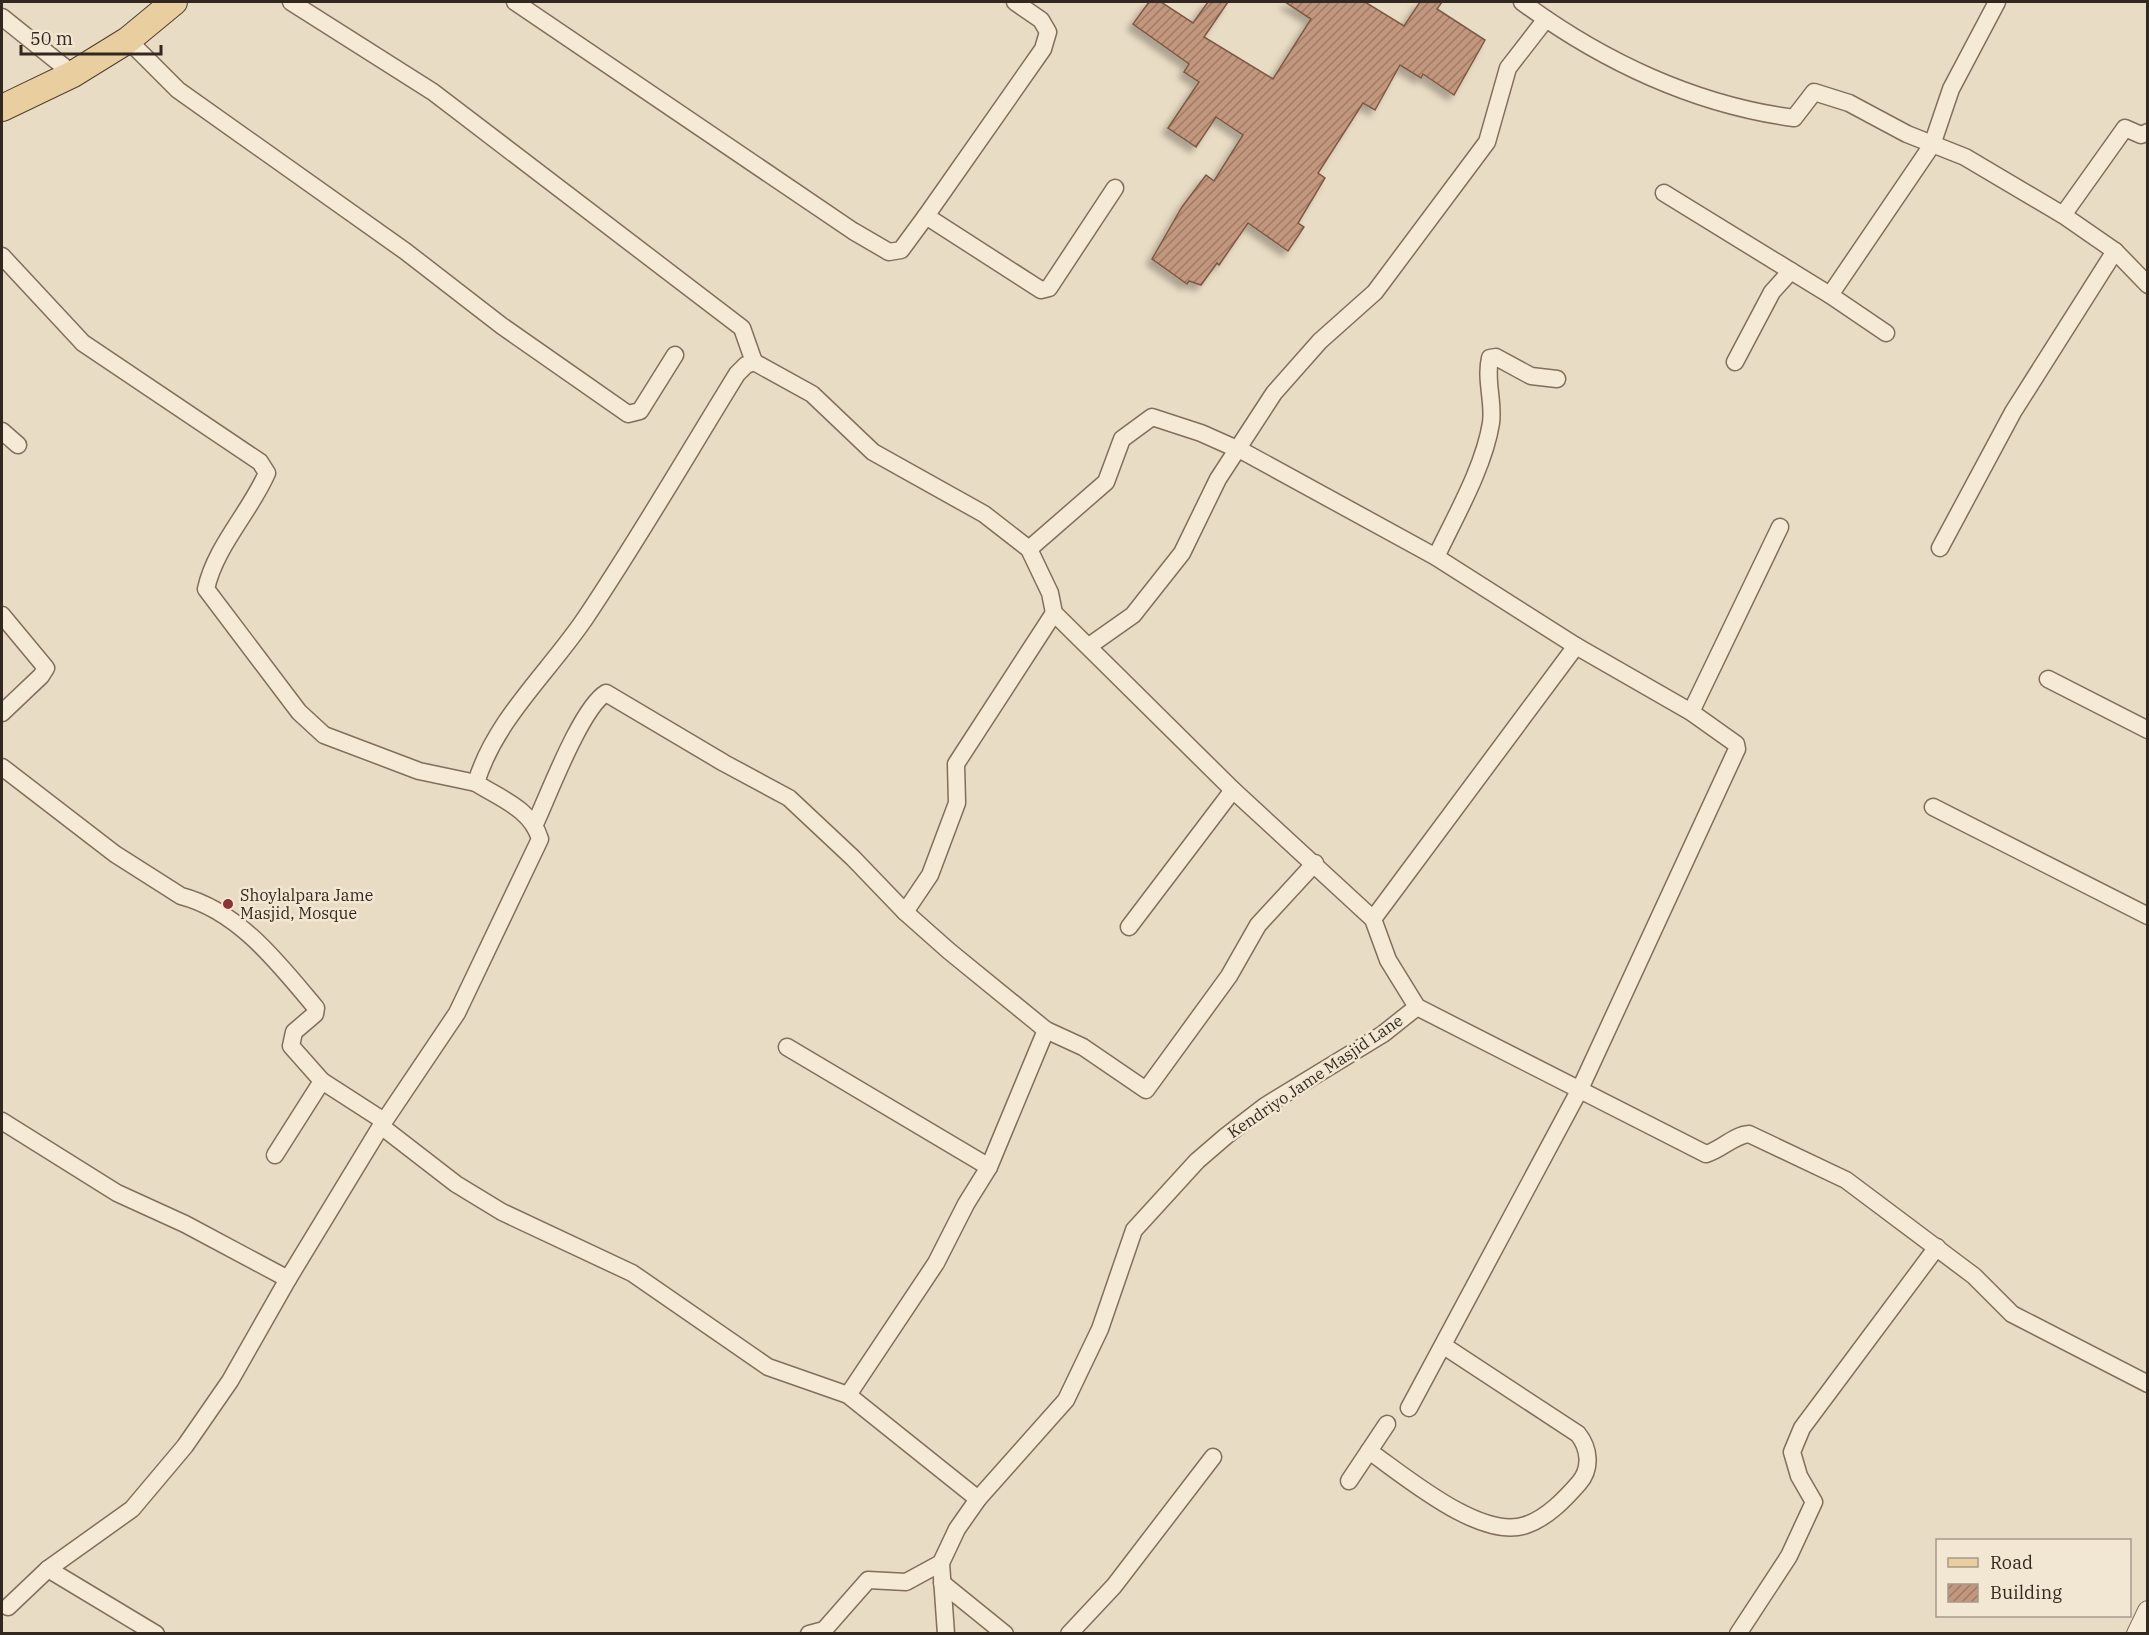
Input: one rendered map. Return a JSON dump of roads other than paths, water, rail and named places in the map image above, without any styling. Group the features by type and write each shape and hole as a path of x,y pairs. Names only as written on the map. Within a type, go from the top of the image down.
{"main road":[{"path":"2,108 73,74 128,40 174,2"}],"street":[{"path":"291,2 433,92 742,328 754,362 812,394 873,452 984,514 1029,549 1050,593 1054,613 1233,790 1315,863 1373,919 1388,960 1417,1006 1706,1154 1724,1148 1741,1135 1749,1134 1766,1140 1846,1180 1974,1276 2012,1314 2148,1384"},
{"path":"515,2 853,231 889,252 901,250 1043,49 1048,32 1041,20 1015,2"},
{"path":"1522,2 1588,47 1648,76 1707,99 1764,114 1794,118 1814,92 1849,103 1932,145 1965,157 2063,215 2115,251 2148,285"},
{"path":"1830,295 1932,145 1951,88 1997,2"},
{"path":"2,17 73,74"},
{"path":"1089,646 1133,615 1182,553 1218,480 1274,393 1320,341 1375,292 1487,142 1508,69 1546,19"},
{"path":"128,40 178,90 405,251 502,326 628,414 640,411 675,355"},
{"path":"2063,215 2125,128 2141,135 2148,132"},
{"path":"926,216 1041,290 1049,288 1115,188"},
{"path":"1664,193 1830,295 1886,333"},
{"path":"1941,548 2013,412 2115,251"},
{"path":"2,256 83,344 260,462 267,473 259,492 210,571 206,589 299,712 324,735 419,771 476,783 525,814 535,824 540,839 457,1013 383,1124 288,1279 230,1381 185,1446 132,1509 48,1569 8,1607"},
{"path":"1735,362 1772,292 1791,271"},
{"path":"1436,557 1472,484 1491,423 1488,368 1490,358 1496,357 1532,376 1557,378"},
{"path":"476,783 481,765 498,734 585,618 737,374 746,365 754,362"},
{"path":"1029,549 1106,482 1122,439 1152,417 1238,449 1436,557 1576,646 1691,712 1733,739 1737,748 1580,1089 1409,1408"},
{"path":"2,431 18,445"},
{"path":"1691,712 1780,527"},
{"path":"905,912 930,875 957,803 956,764 1054,613"},
{"path":"2,615 46,668 41,676 2,712"},
{"path":"1373,919 1576,646"},
{"path":"2048,679 2148,730"},
{"path":"535,824 581,726 597,698 606,693 724,763 789,798 853,858 905,912 1046,1030 1083,1047 1146,1090 1230,976 1258,925 1315,863"},
{"path":"2,767 115,854 180,896 191,899 230,921 264,946 316,1008 315,1014 294,1032 291,1046 322,1081 383,1124 456,1184 501,1212 632,1273 768,1367 848,1395 978,1499"},
{"path":"1129,927 1233,790"},
{"path":"1933,807 2148,916"},
{"name":"Kendriyo Jame Masjid Lane","path":"946,1634 941,1563 957,1529 978,1499 1066,1400 1100,1329 1134,1230 1197,1161 1226,1136 1265,1106 1383,1034 1417,1006"},
{"path":"848,1395 936,1263 966,1204 989,1167 1046,1030"},
{"path":"787,1047 989,1167"},
{"path":"275,1155 322,1081"},
{"path":"2,1120 117,1193 185,1224 288,1279"},
{"path":"1738,1634 1789,1556 1814,1502 1799,1476 1792,1452 1802,1428 1937,1247"},
{"path":"1369,1451 1458,1512 1493,1526 1526,1526 1563,1502 1584,1478 1588,1461 1586,1444 1578,1434 1444,1346"},
{"path":"1349,1481 1387,1424"},
{"path":"1069,1634 1114,1586 1213,1456"},
{"path":"809,1634 824,1630 868,1580 906,1582 941,1563"},
{"path":"48,1569 156,1634"},
{"path":"942,1583 1005,1634"},
{"path":"2137,1634 2148,1611"}],"place":[{"name":"Shoylalpara Jame Masjid, Mosque","path":"228,904"}]}
